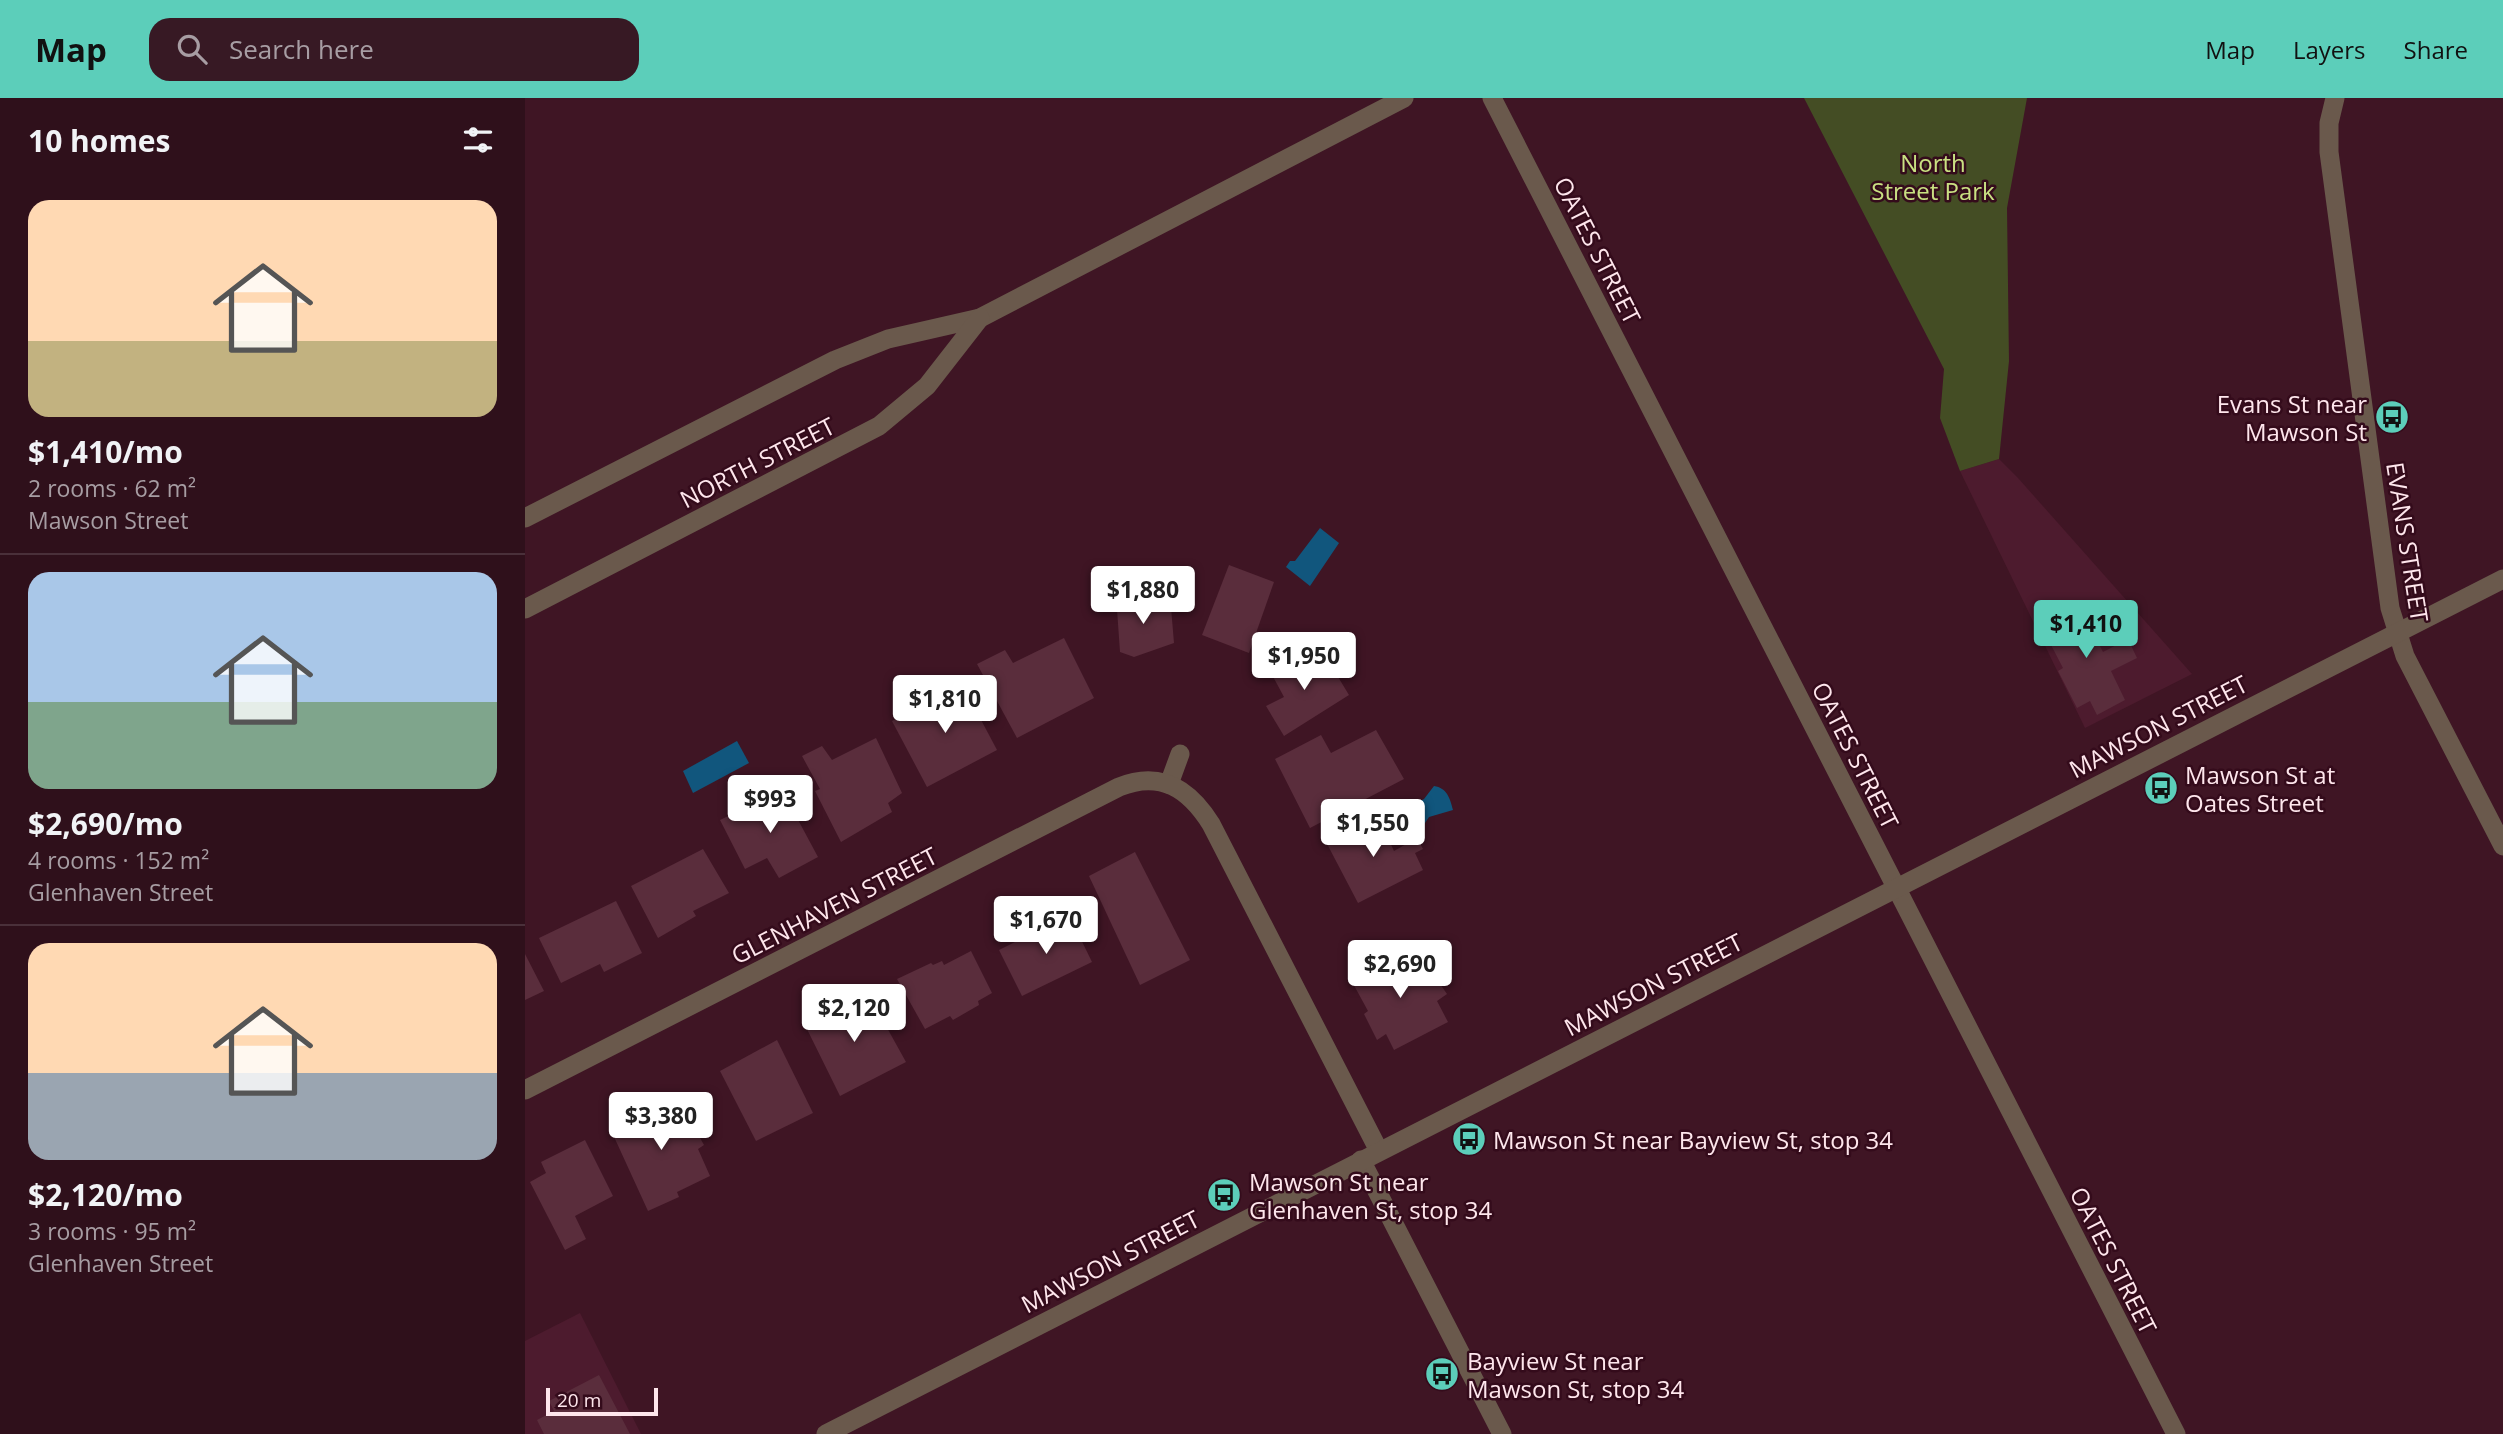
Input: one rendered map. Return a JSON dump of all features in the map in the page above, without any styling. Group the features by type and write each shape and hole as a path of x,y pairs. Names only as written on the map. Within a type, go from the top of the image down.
{"street":[{"name":"NORTH STREET","path":"525,517 835,360 887,339 980,318 1404,98"},
{"name":"OATES STREET","path":"1492,98 2176,1434"},
{"name":"EVANS STREET","path":"2336,98 2329,123 2329,152 2388,595 2405,656 2503,846"},
{"name":"NORTH STREET","path":"525,609 879,426 927,386 980,318"},
{"name":"MAWSON STREET","path":"826,1434 857,1427 1370,1155 2503,579"},
{"path":"1180,754 1169,784 1186,793 1199,805 1211,824 1502,1434"},
{"name":"GLENHAVEN STREET","path":"525,1090 1119,787 1135,781 1169,784"}],"shaded area":[{"path":"1999,459 2192,674 2085,728 1960,471"},
{"path":"580,1313 641,1434 525,1434 525,1341"}],"green space":[{"name":"North Street Park","path":"1804,98 2027,98 2007,208 2009,361 1999,459 1960,471 1940,418 1944,369"}],"water":[{"path":"1320,528 1339,543 1310,586 1286,567 1290,561 1295,561"},
{"path":"737,741 749,763 693,793 683,771"},
{"path":"1434,786 1445,791 1453,810 1429,817 1423,826 1410,829 1404,819 1405,808 1424,799"}],"building":[{"path":"1229,565 1274,582 1249,653 1202,635"},
{"path":"1116,595 1125,595 1155,606 1171,607 1174,643 1134,657 1120,652"},
{"path":"2077,602 2103,652 2128,639 2137,658 2111,671 2125,700 2097,715 2090,701 2077,708 2058,671 2063,668 2039,622"},
{"path":"1064,638 1094,698 1017,738 977,664 1005,650 1013,663"},
{"path":"1308,649 1323,672 1332,667 1349,695 1284,736 1266,706 1284,697 1270,671"},
{"path":"962,684 997,750 927,787 892,721"},
{"path":"1376,730 1404,779 1310,828 1275,759 1321,735 1331,753"},
{"path":"876,738 902,793 888,803 892,812 841,842 815,791 820,789 802,756 822,746 832,760"},
{"path":"782,790 818,857 779,878 767,858 745,869 720,820"},
{"path":"1377,815 1394,851 1417,838 1423,849 1415,853 1423,870 1358,903 1325,840"},
{"path":"703,849 729,893 693,911 696,916 658,938 631,886"},
{"path":"1135,852 1190,960 1140,985 1089,876"},
{"path":"616,901 642,953 604,972 600,964 561,983 539,938"},
{"path":"1069,915 1092,962 1022,996 999,950"},
{"path":"1407,949 1427,982 1436,978 1447,994 1437,1001 1448,1022 1394,1050 1386,1034 1377,1040 1364,1014 1368,1011 1350,978"},
{"path":"971,951 992,993 978,1001 979,1005 953,1020 950,1016 925,1029 897,979 931,963 933,965 942,961 944,965"},
{"path":"525,954 544,991 525,1000"},
{"path":"875,991 871,999 906,1062 840,1096 803,1021 847,1000 850,1006"},
{"path":"777,1040 813,1113 756,1141 720,1071"},
{"path":"676,1094 704,1145 698,1149 710,1176 677,1192 679,1197 648,1211 610,1128"},
{"path":"585,1140 613,1196 575,1216 586,1239 565,1250 530,1182 546,1173 541,1162"},
{"path":"599,1375 630,1434 544,1434 537,1420 554,1411 549,1401"}],"place":[{"name":"Evans St near Mawson St","path":"2392,417"},
{"name":"Mawson St at Oates Street","path":"2161,788"},
{"name":"Mawson St near Bayview St, stop 34","path":"1469,1139"},
{"name":"Mawson St near Glenhaven St, stop 34","path":"1224,1195"},
{"name":"Bayview St near Mawson St, stop 34","path":"1442,1374"}]}
